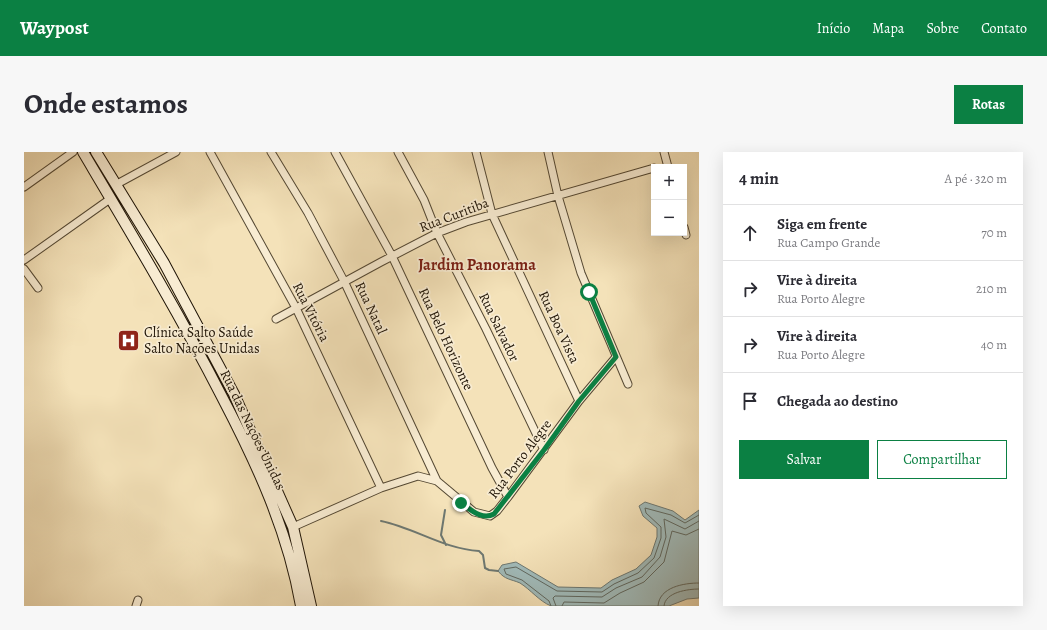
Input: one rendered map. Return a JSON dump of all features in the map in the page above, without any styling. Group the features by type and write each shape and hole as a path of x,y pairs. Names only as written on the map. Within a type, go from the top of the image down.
{"main road":[{"name":"Rua das Nações Unidas","path":"83,152 192,337 256,464 285,536 301,606"},
{"name":"Rua das Nações Unidas","path":"96,152 164,263 234,394 271,473 293,527 311,606"},
{"path":"152,268 159,263 164,263"},
{"path":"256,464 268,482 271,480 271,473"}],"street":[{"path":"24,187 73,152"},
{"path":"117,184 176,152"},
{"name":"Rua Vitória","path":"210,152 296,308 380,488"},
{"name":"Rua Natal","path":"271,152 308,213 344,281 437,482"},
{"name":"Rua Belo Horizonte","path":"335,152 392,256 492,468 508,497"},
{"name":"Rua Salvador","path":"398,152 424,200 437,233 486,329 544,450"},
{"name":"Rua Boa Vista","path":"476,152 492,214 579,401"},
{"path":"548,152 558,196 581,273 628,384"},
{"path":"664,152 667,164"},
{"name":"Rua Curitiba","path":"276,319 344,281 437,233 492,214 651,169"},
{"path":"24,260 110,198"},
{"path":"24,269 38,288"},
{"name":"Rua Porto Alegre","path":"293,527 380,488 418,476 437,482 461,503 482,516 490,516 494,514 544,450 579,401 616,357"}],"water":[{"path":"645,502 673,511 685,520 699,510 699,598 687,599 669,606 551,606 520,583 506,578 498,571 502,565 516,562 558,587 601,588 612,580 636,569 651,555 657,537 657,528 643,516 639,506"}],"waterway":[{"path":"445,510 441,535 446,545"},
{"path":"381,521 406,528 454,546 479,551 483,555 485,568 498,571"}],"place":[{"name":"Clínica Salto Saúde Salto Nações Unidas","path":"129,340"}],"district":[{"name":"Jardim Panorama","path":"477,265"}],"route":[{"path":"461,503 482,516 490,516 494,514 544,450 579,401 616,357 589,292"}]}
